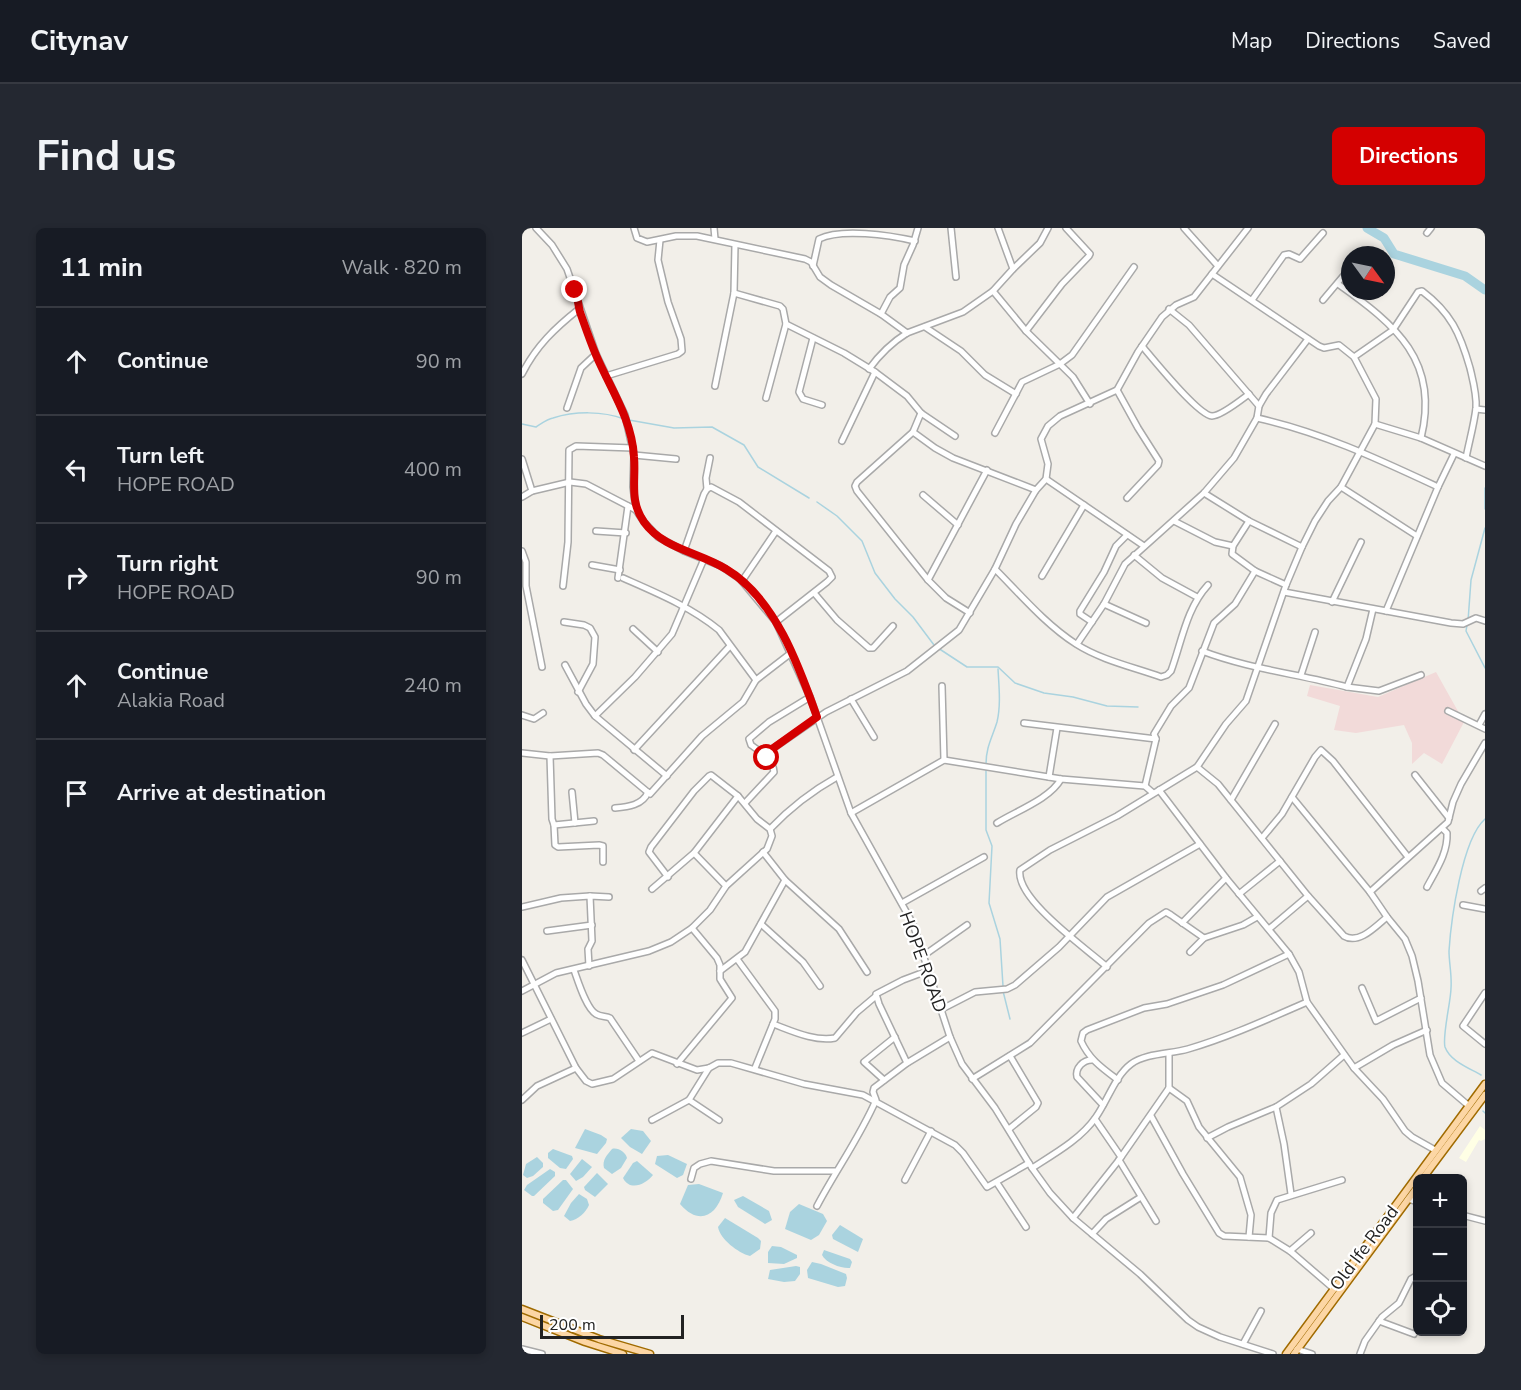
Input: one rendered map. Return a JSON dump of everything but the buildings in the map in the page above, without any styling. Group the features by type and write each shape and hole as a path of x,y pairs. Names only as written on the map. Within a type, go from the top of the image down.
{"main road":[{"name":"Old Ife Road","path":"1426,1174 1485,1084"},
{"name":"Old Ife Road","path":"1286,1354 1436,1150 1485,1095"},
{"name":"Old Ife Road","path":"1295,1352 1413,1192"},
{"path":"523,1314 585,1342 623,1354"},
{"path":"523,1314 650,1354"}],"street":[{"path":"536,228 552,244 567,269 596,354 625,415 634,451 633,487 636,510"},
{"path":"634,228 635,235 640,240 660,240 676,236 715,239 805,259 820,277 831,285 881,314 907,333"},
{"path":"714,228 715,239"},
{"path":"881,314 890,297 900,288 904,264 915,241 918,228"},
{"path":"951,228 956,278"},
{"path":"998,228 1014,269"},
{"path":"869,369 889,346 907,333 963,312 993,291 1040,243 1048,228"},
{"path":"1026,331 1062,284 1090,254 1066,228"},
{"path":"1184,228 1218,266"},
{"path":"765,754 817,717 915,666 936,647 954,635 970,613 995,569 1009,536 1036,490 1046,478 1048,464 1041,439 1044,433 1060,416 1117,390 1142,346 1169,309 1194,297 1248,228"},
{"path":"813,266 819,239 830,233 880,232 915,241"},
{"path":"1252,300 1284,255 1289,254 1300,259 1323,233"},
{"path":"606,376 682,351 682,343 668,302 658,261 660,240"},
{"path":"715,386 734,293 735,245"},
{"path":"996,433 1025,381 1072,355 1134,267"},
{"path":"1107,967 1041,911 1021,880 1020,870 1050,850 1117,816 1197,767 1226,724 1246,701 1286,585 1302,547 1328,501 1341,487 1375,424 1376,399 1353,357 1339,345 1324,348 1308,339 1212,274"},
{"path":"1323,300 1341,280"},
{"path":"1338,284 1368,305 1413,353 1421,374 1427,407 1422,438"},
{"path":"993,291 1026,331 1073,376 1090,404"},
{"path":"1353,357 1393,330 1418,291 1422,291 1438,304 1449,317 1462,341 1472,377 1476,410 1466,458"},
{"path":"734,293 780,306 783,309 786,324 766,398"},
{"path":"522,374 531,357 549,334 579,309"},
{"path":"1169,309 1189,325 1259,406"},
{"path":"786,324 844,353 875,372 907,396 921,413 955,436"},
{"path":"925,327 961,351 969,361 992,380 1016,394"},
{"path":"813,338 799,392 803,399 822,405"},
{"path":"1077,645 1104,604 1125,564 1204,493 1234,458 1257,418 1259,406 1266,393 1308,339"},
{"path":"1142,346 1203,413 1212,416 1218,414 1249,394"},
{"path":"567,408 581,368 596,354"},
{"path":"842,441 875,372"},
{"path":"1117,390 1159,461 1158,465 1127,498"},
{"path":"1476,410 1485,410"},
{"path":"921,413 913,432 855,486 928,580 946,598 970,613"},
{"path":"1257,418 1318,435 1360,451 1438,487"},
{"path":"1375,424 1422,438 1484,466"},
{"path":"913,432 944,453 1036,490"},
{"path":"563,586 568,542 569,450 572,447 634,451 676,459"},
{"path":"1386,611 1454,454"},
{"path":"684,550 707,489 706,478 710,458"},
{"path":"522,459 532,491"},
{"path":"928,580 987,470"},
{"path":"1046,478 1144,546"},
{"path":"522,497 532,491 570,482 586,484 636,510"},
{"path":"707,489 711,487 723,492 832,573 829,580 815,594 776,622"},
{"path":"1341,487 1417,536"},
{"path":"1204,493 1249,521 1302,547"},
{"path":"923,495 958,525"},
{"path":"1042,576 1084,505"},
{"path":"628,506 621,578 685,607 719,630 756,680"},
{"name":"HOPE ROAD","path":"636,510 658,537 726,568 742,580 776,622 810,697 851,813 913,924 940,1010 962,1064 1058,1203 1140,1274 1188,1320 1208,1333 1273,1354"},
{"path":"1174,521 1215,542 1233,546"},
{"path":"1249,521 1233,546 1232,554 1255,571 1286,585"},
{"path":"596,531 626,533"},
{"path":"742,580 776,531"},
{"path":"1092,622 1080,614 1080,611 1104,572 1116,546 1127,535"},
{"path":"1332,602 1361,542"},
{"path":"522,551 526,562 526,586 542,667"},
{"path":"1134,555 1162,578 1197,597"},
{"path":"595,716 658,652 672,634 704,559"},
{"path":"592,565 620,570"},
{"path":"995,569 1032,606 1077,645 1097,655 1161,677 1171,671 1184,628 1197,597 1208,585"},
{"path":"1145,786 1156,740 1154,734 1171,706 1189,688 1214,623 1235,604 1255,571"},
{"path":"1284,592 1462,624 1476,618 1485,621"},
{"path":"815,594 837,620 869,648 873,648 893,626"},
{"path":"1104,604 1146,623"},
{"path":"1347,687 1366,639 1373,609"},
{"path":"564,622 584,625 590,628 595,637 593,664 578,692"},
{"path":"633,629 658,652"},
{"path":"1301,675 1315,632"},
{"path":"634,750 730,646"},
{"path":"1202,651 1228,661 1258,668 1301,675 1347,687 1379,691 1421,675"},
{"path":"648,792 652,792 702,736 743,702 756,680 791,653"},
{"path":"564,665 578,692 595,716 667,776"},
{"path":"942,686 944,760"},
{"path":"745,802 774,772 774,767 765,754 751,745 749,739 769,722 810,697"},
{"path":"851,699 874,736"},
{"path":"1448,711 1485,729"},
{"path":"522,716 534,719 543,713"},
{"path":"1479,725 1485,714"},
{"path":"1024,723 1156,740"},
{"path":"1231,800 1275,724"},
{"path":"1048,777 1057,728"},
{"path":"1370,892 1442,828 1449,818 1461,784 1485,743"},
{"path":"1262,838 1277,821 1315,757 1323,751 1408,857"},
{"path":"522,753 550,756 592,753 603,755 648,792"},
{"path":"550,756 552,819 556,846 600,844 603,846 603,862"},
{"path":"851,813 944,760 1061,779 1145,786 1156,791 1289,954 1299,972 1307,1002 1354,1068 1383,1100 1405,1131 1436,1150"},
{"path":"1197,767 1218,784 1308,896 1348,939 1358,938 1387,917"},
{"path":"1415,774 1449,818"},
{"path":"668,877 650,852 657,837 694,791 711,775 745,802 757,819 770,829"},
{"path":"522,991 556,973 649,951 671,942 692,928 710,910 726,886 763,852 771,842 770,829 785,813 806,796 837,777"},
{"path":"997,823 1048,794 1061,779"},
{"path":"572,792 575,823"},
{"path":"615,808 641,802 648,792"},
{"path":"652,889 694,853 738,796"},
{"path":"1292,797 1370,892 1405,939 1421,998 1430,1054 1442,1083 1469,1106"},
{"path":"554,825 594,821"},
{"path":"1426,887 1440,864 1446,846 1447,833 1442,828"},
{"path":"940,1010 975,992 1007,989 1015,985 1039,966 1107,897 1200,844"},
{"path":"763,852 785,880 839,929 867,972"},
{"path":"694,853 726,886"},
{"path":"902,903 984,857"},
{"path":"1239,894 1280,861"},
{"path":"1182,923 1226,878"},
{"path":"720,971 745,952 785,880"},
{"path":"589,966 588,949 592,941 590,896"},
{"path":"1269,929 1308,896"},
{"path":"522,907 561,898 609,897"},
{"path":"1462,905 1485,909"},
{"path":"972,1079 1030,1043 1159,915 1166,912 1204,938"},
{"path":"1190,952 1204,938 1243,925 1257,916"},
{"path":"761,924 804,962 820,986"},
{"path":"547,931 592,925"},
{"path":"923,956 968,925"},
{"path":"677,1064 731,1000 720,979 720,965 714,952 692,928"},
{"path":"1118,1080 1092,1060 1081,1041 1083,1033 1087,1030 1144,1008 1167,1004 1222,985 1289,954"},
{"path":"737,959 775,1011 773,1024 754,1068"},
{"path":"522,960 576,1068 586,1081 592,1084 613,1079 652,1053 697,1070 724,1062 754,1068 804,1084 863,1095 955,1145 985,1186 998,1183 1063,1148 1095,1119 1118,1080 1133,1062 1147,1057 1169,1054 1232,1034 1307,1002"},
{"path":"574,970 580,988 592,1010 597,1015 610,1018 639,1062"},
{"path":"773,1024 798,1033 835,1038 879,991 927,971"},
{"path":"1362,988 1376,1021 1421,998"},
{"path":"1485,993 1463,1026 1485,1044"},
{"path":"876,996 907,1063"},
{"path":"522,1033 551,1019"},
{"path":"1354,1068 1393,1045 1427,1030"},
{"path":"884,1080 864,1062 895,1037"},
{"path":"863,1095 907,1063 950,1037"},
{"path":"1073,1218 1120,1158 1169,1088 1169,1054"},
{"path":"1207,1138 1228,1126 1276,1107 1311,1084 1344,1055"},
{"path":"1009,1129 1038,1104 1010,1056"},
{"path":"1092,1060 1086,1061 1076,1073 1077,1077 1103,1105"},
{"path":"522,1100 537,1086 576,1068"},
{"path":"652,1120 689,1100 709,1068"},
{"path":"817,1206 876,1101 874,1088"},
{"path":"1169,1088 1186,1101 1199,1127 1230,1164 1242,1183 1251,1215 1249,1238"},
{"path":"689,1100 719,1120"},
{"path":"1276,1107 1291,1194"},
{"path":"1151,1116 1219,1233 1224,1236 1269,1238 1290,1251 1333,1288"},
{"path":"1095,1119 1156,1221"},
{"path":"905,1180 931,1131"},
{"path":"691,1179 694,1168 711,1161 774,1171 835,1171"},
{"path":"1269,1238 1271,1213 1279,1198 1342,1180"},
{"path":"998,1183 1026,1227"},
{"path":"1092,1234 1106,1219 1142,1197"},
{"path":"1408,1199 1413,1200"},
{"path":"1467,1216 1485,1221"},
{"path":"1290,1251 1311,1233"},
{"path":"1360,1354 1365,1341 1379,1321 1399,1303 1413,1278"},
{"path":"1244,1344 1261,1311"},
{"path":"1379,1321 1413,1334"},
{"path":"522,1349 542,1354"},
{"path":"1295,1352 1312,1354"}],"shaded area":[{"path":"1436,672 1464,722 1442,764 1424,753 1412,764 1412,743 1404,725 1356,733 1334,730 1340,706 1307,696 1310,685 1378,697"},
{"path":"1480,1126 1485,1130 1485,1139 1479,1140 1466,1162 1459,1158"}],"water":[{"path":"585,1129 607,1139 597,1154 575,1148"},
{"path":"631,1129 643,1131 651,1141 642,1154 621,1138"},
{"path":"553,1149 572,1156 573,1159 566,1169 560,1168 548,1158 548,1153"},
{"path":"612,1149 621,1151 627,1158 621,1168 612,1174 604,1168 604,1162"},
{"path":"668,1155 687,1164 683,1175 677,1178 655,1164 657,1156"},
{"path":"537,1157 543,1163 543,1167 527,1178 523,1175 526,1164"},
{"path":"582,1159 592,1167 576,1181 570,1174"},
{"path":"637,1161 653,1175 642,1184 634,1186 623,1178 633,1163"},
{"path":"550,1169 555,1172 555,1176 534,1196 524,1190 527,1185"},
{"path":"597,1173 608,1184 595,1197 584,1187"},
{"path":"563,1180 566,1180 573,1189 558,1210 553,1211 543,1203 543,1199"},
{"path":"699,1184 723,1193 716,1208 700,1216 687,1211 680,1204 688,1185"},
{"path":"579,1194 587,1199 589,1205 581,1215 570,1221 564,1216"},
{"path":"743,1196 769,1211 772,1220 765,1224 738,1207 734,1200"},
{"path":"799,1204 823,1214 827,1221 819,1235 811,1240 785,1229 790,1212"},
{"path":"725,1218 758,1238 761,1241 760,1249 750,1256 730,1245 719,1232 718,1227"},
{"path":"840,1225 863,1239 858,1252 833,1239 832,1235"},
{"path":"772,1246 781,1247 797,1255 797,1258 784,1264 768,1263 768,1252"},
{"path":"824,1250 850,1259 852,1262 850,1268 827,1261 822,1255"},
{"path":"812,1262 846,1274 845,1286 838,1287 808,1278 807,1270"},
{"path":"800,1267 800,1274 795,1281 784,1282 768,1279 770,1270"}],"waterway":[{"path":"1367,228 1384,238 1394,254 1465,276 1485,290"},
{"path":"522,424 536,427 546,420 580,413 607,414 624,419"},
{"path":"629,420 674,428 712,427 744,445 758,467 809,498"},
{"path":"1485,488 1485,509"},
{"path":"817,502 837,516 862,541 875,573 934,645"},
{"path":"1468,621 1471,580 1485,528"},
{"path":"1467,625 1466,631 1485,668"},
{"path":"938,648 967,667 998,667 1015,683 1044,693 1073,697 1107,706 1138,707"},
{"path":"986,764 988,747 998,716 998,669"},
{"path":"986,769 986,830 992,846 989,903 1000,939 1003,986"},
{"path":"1481,1075 1460,1064 1451,1056 1444,1042 1451,994 1449,951 1455,901 1470,844 1485,819"},
{"path":"1003,991 1010,1019"}],"route":[{"path":"575,290 579,309 596,354 628,424 634,454 633,498 636,510 658,537 726,568 752,591 782,632 810,697 817,717 765,754 767,758"}]}
